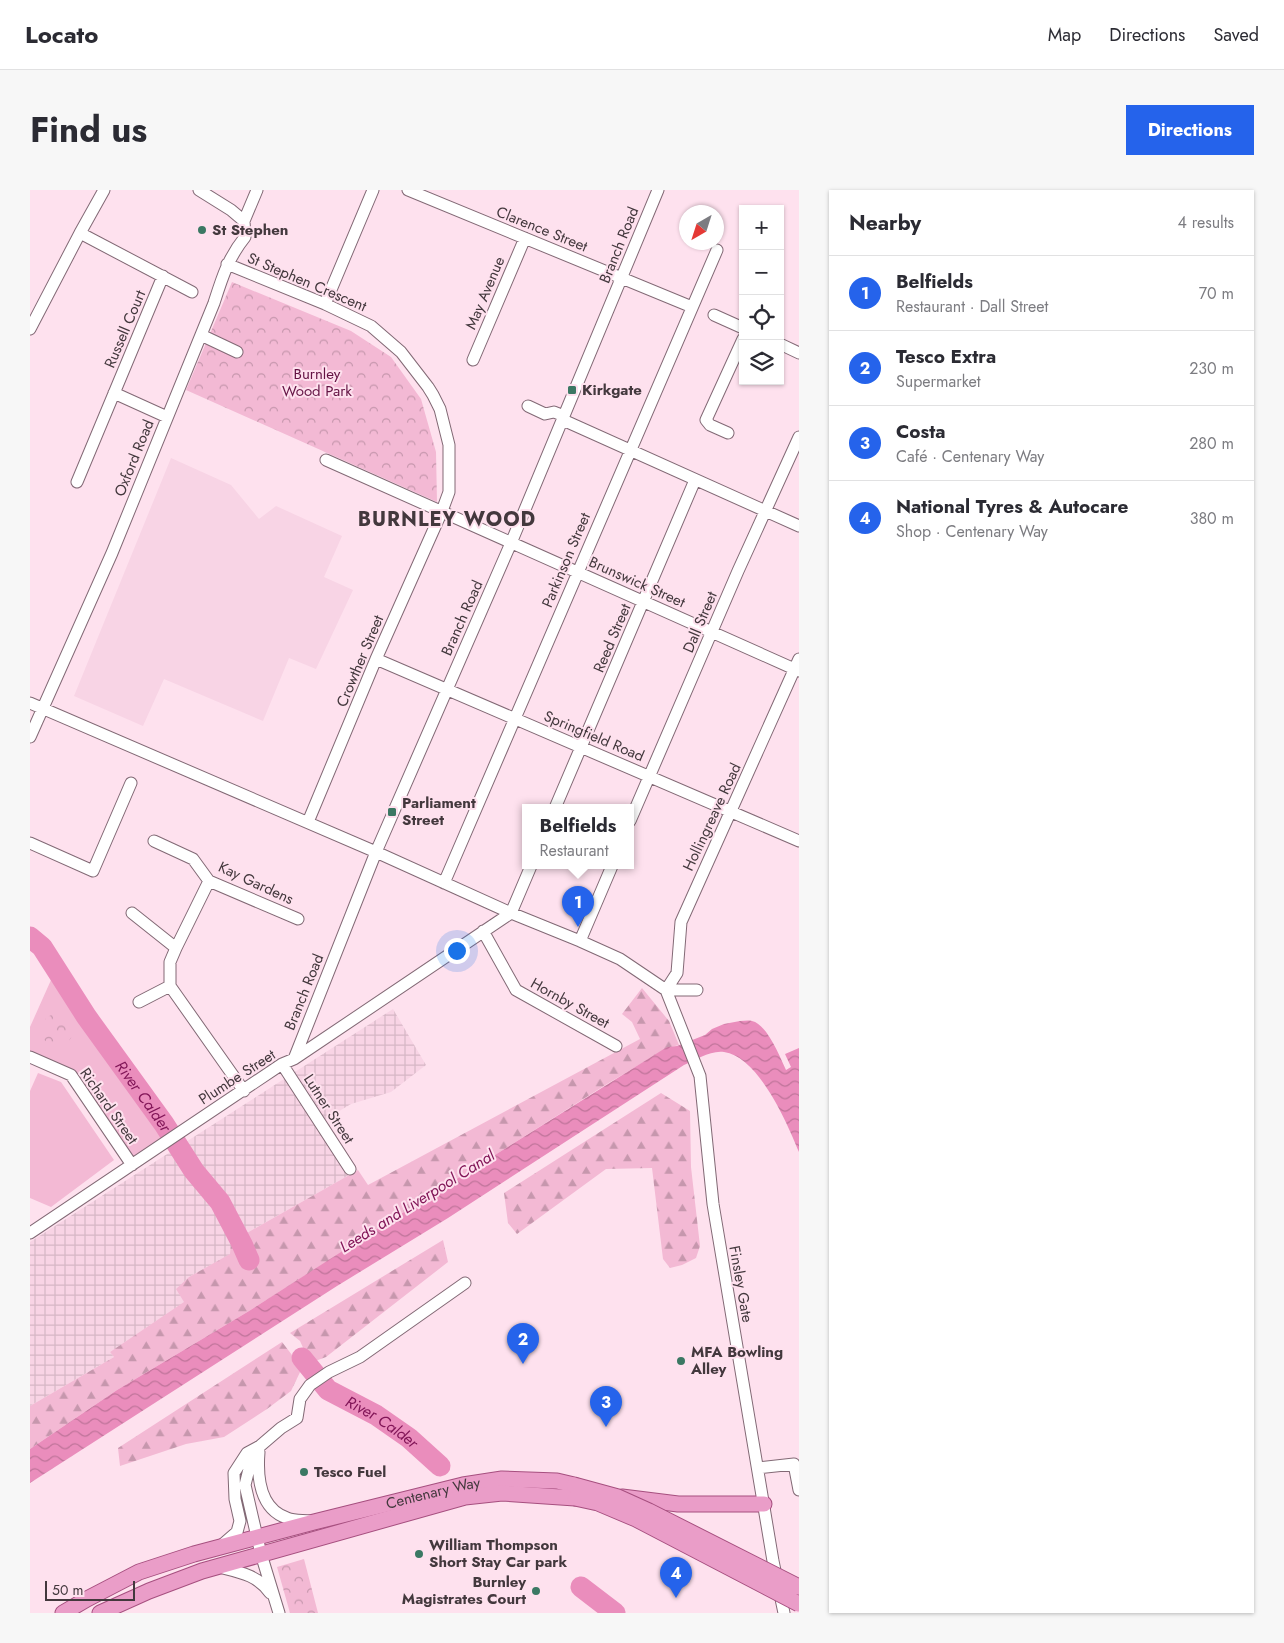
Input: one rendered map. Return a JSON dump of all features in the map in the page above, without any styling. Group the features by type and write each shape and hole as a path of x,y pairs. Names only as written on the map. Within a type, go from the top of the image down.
{"main road":[{"name":"Centenary Way","path":"63,1613 139,1572 194,1554 462,1485 502,1479 557,1481 598,1504 636,1519 799,1604"},
{"name":"Centenary Way","path":"100,1613 149,1591 202,1571 465,1497 502,1492 574,1491 618,1497 799,1588"},
{"path":"618,1497 678,1504 764,1504"}],"street":[{"path":"30,329 104,190"},
{"path":"200,190 231,210 244,221"},
{"name":"Oxford Road","path":"30,737 112,553 201,335 227,264 245,237 244,221 256,190"},
{"path":"325,304 374,190"},
{"name":"Clarence Street","path":"408,190 692,307"},
{"name":"Branch Road","path":"294,1058 376,852 564,418 658,190"},
{"path":"80,233 192,292"},
{"name":"May Avenue","path":"473,360 525,238"},
{"name":"Parkinson Street","path":"444,883 717,250"},
{"name":"St Stephen Crescent","path":"227,264 325,304 371,326 401,352 428,387 440,409 450,445 449,492 442,512"},
{"name":"Russell Court","path":"77,482 163,276"},
{"path":"714,315 739,326"},
{"path":"201,335 237,352"},
{"path":"728,433 710,425 706,420 743,340"},
{"path":"784,346 799,353"},
{"path":"114,393 167,417"},
{"path":"528,406 544,414 554,412 630,450 799,526"},
{"name":"Dall Street","path":"634,812 799,437"},
{"name":"Brunswick Street","path":"326,460 712,632 798,667"},
{"name":"Reed Street","path":"558,804 695,480"},
{"name":"Crowther Street","path":"308,822 376,659 442,512"},
{"name":"Springfield Road","path":"376,659 799,841"},
{"name":"Hollingreave Road","path":"666,990 677,973 681,922 798,667"},
{"path":"30,703 620,959 666,990 697,990"},
{"path":"30,843 93,871 131,783"},
{"name":"Kay Gardens","path":"154,841 193,858 209,881 298,919"},
{"path":"511,913 530,869"},
{"path":"580,941 611,869"},
{"path":"209,881 170,962 170,986 244,1091"},
{"path":"132,913 176,948"},
{"name":"Plumbe Street","path":"30,1233 511,913"},
{"name":"Hornby Street","path":"483,931 516,990 616,1046"},
{"path":"139,1002 170,986"},
{"name":"Finsley Gate","path":"666,990 700,1076 713,1204 784,1613"},
{"name":"Richard Street","path":"30,1057 71,1075 132,1165"},
{"name":"Lutner Street","path":"282,1064 350,1170"},
{"path":"294,1545 270,1544 256,1537 240,1521 234,1499 234,1473 247,1453 260,1446 281,1428 297,1418 300,1400 310,1385 329,1372 360,1357 466,1283"},
{"path":"260,1446 258,1470 260,1485 267,1504 274,1511 288,1518 314,1522"},
{"path":"260,1446 250,1466 245,1485 256,1537 277,1608"},
{"path":"758,1468 794,1464 799,1490"},
{"path":"219,1548 237,1532 240,1521"},
{"path":"243,1559 252,1547 256,1537"},
{"path":"219,1567 251,1575 264,1584 277,1608"}],"shaded area":[{"path":"171,458 231,485 259,519 276,506 342,536 324,577 353,590 316,669 289,658 263,721 164,679 143,726 74,696"},
{"path":"393,1009 426,1065 391,1092 351,1104 326,1119 358,1170 231,1242 231,1254 189,1277 177,1289 185,1302 110,1352 114,1357 30,1406 30,1242"}],"green space":[{"name":"Burnley Wood Park","path":"232,282 351,331 391,357 421,399 436,452 437,502 186,390"},
{"path":"51,980 165,1139 132,1161 72,1072 30,1054 30,1027"},
{"path":"642,988 669,1021 679,1045 667,1048 607,1084 249,1311 117,1390 30,1449 30,1406 114,1357 110,1352 184,1302 176,1289 189,1277 230,1254 231,1242 358,1170 368,1185 640,1039 632,1022 622,1014"},
{"path":"57,1014 68,1019 73,1030 68,1041 57,1046 46,1041 41,1030 46,1019"},
{"path":"38,1073 61,1082 114,1160 51,1207 30,1198 30,1091"},
{"path":"661,1093 690,1111 691,1167 700,1246 696,1258 682,1265 670,1268 663,1259 652,1168 606,1169 517,1234 508,1223 504,1193"},
{"path":"443,1240 448,1262 326,1357 310,1363 300,1341 290,1333"},
{"path":"282,1342 302,1368 291,1391 224,1437 186,1444 120,1466 118,1448"},
{"path":"304,1559 318,1613 290,1613 277,1567"}],"water":[{"path":"752,1021 758,1023 763,1028 768,1034 786,1070 791,1067 785,1054 799,1048 799,1152 770,1093 749,1066 737,1057 724,1052 714,1052 703,1056 684,1065 448,1218 337,1286 30,1483 30,1449 117,1390 249,1311 667,1047 677,1046 705,1035 712,1029 724,1024"}],"waterway":[{"name":"River Calder","path":"30,937 42,947 86,1016 164,1124 194,1171 220,1202 249,1260"},
{"name":"River Calder","path":"302,1358 328,1390 376,1415 409,1438 440,1466"},
{"name":"River Calder","path":"581,1587 615,1613"}],"place":[{"name":"St Stephen","path":"202,230"},
{"name":"Kirkgate","path":"572,390"},
{"name":"Parliament Street","path":"392,812"},
{"name":"Belfields","path":"578,927"},
{"name":"MFA Bowling Alley","path":"681,1361"},
{"name":"Tesco Extra","path":"523,1364"},
{"name":"Costa","path":"606,1427"},
{"name":"Tesco Fuel","path":"304,1472"},
{"name":"William Thompson Short Stay Car park","path":"419,1554"},
{"name":"Burnley Magistrates Court","path":"536,1591"},
{"name":"National Tyres & Autocare","path":"676,1598"}],"district":[{"name":"BURNLEY WOOD","path":"447,519"}],"water label":[{"name":"Leeds and Liverpool Canal","path":"417,1201"}]}
